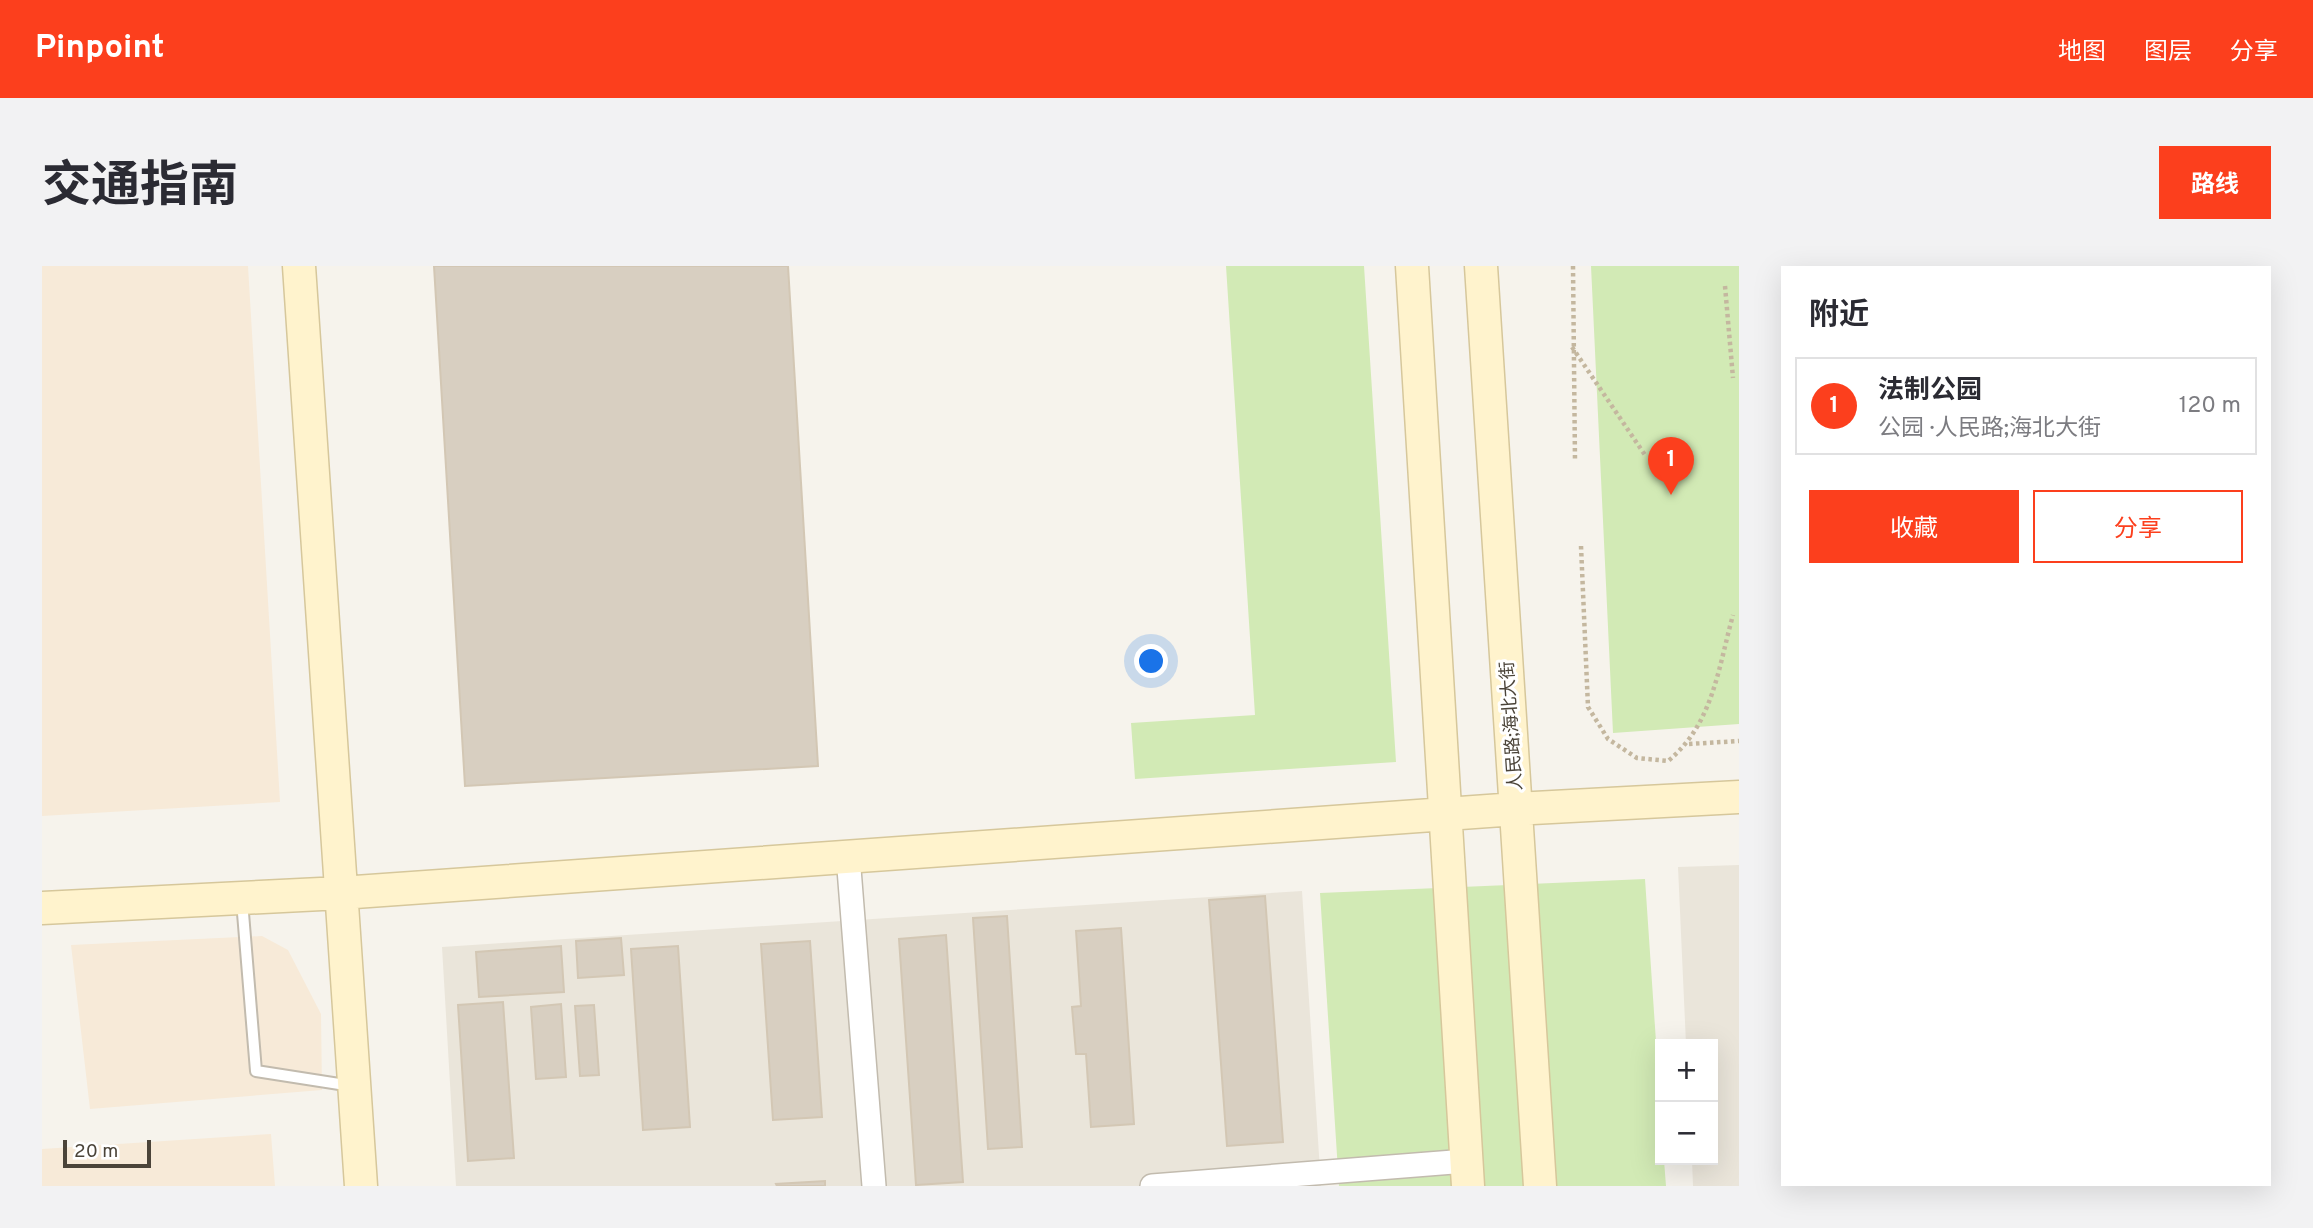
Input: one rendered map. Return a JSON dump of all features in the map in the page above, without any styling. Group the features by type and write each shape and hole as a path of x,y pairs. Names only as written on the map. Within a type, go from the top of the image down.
{"street":[{"path":"299,266 351,892 382,1186"},
{"path":"320,266 351,892 355,1087 361,1186"},
{"path":"1152,1186 1467,1173 1412,266"},
{"name":"人民路;海北大街","path":"1481,266 1540,1186"},
{"path":"42,908 351,892 1516,809 1739,797"},
{"path":"848,856 874,1186"}],"lane":[{"path":"242,896 256,1071 355,1087"}],"path":[{"path":"1573,266 1575,461"},
{"path":"1725,286 1733,378 1739,372"},
{"path":"1572,346 1645,455"},
{"path":"1581,546 1588,707 1608,739 1637,758 1668,761 1688,744 1707,712 1733,615"},
{"path":"1688,744 1739,741"}],"shaded area":[{"path":"42,266 248,266 280,802 42,816"},
{"path":"1739,865 1739,1186 1693,1186 1692,1165 1718,1165 1718,1039 1686,1039 1678,867"},
{"path":"1302,891 1321,1186 456,1186 442,947"},
{"path":"262,936 288,950 321,1014 322,1090 90,1109 71,945"},
{"path":"271,1134 275,1186 42,1186 42,1149"}],"green space":[{"path":"1226,266 1364,266 1396,762 1135,779 1131,723 1255,715"},
{"path":"1591,266 1739,266 1739,724 1613,733"},
{"path":"1645,879 1656,1039 1655,1165 1664,1165 1666,1186 1339,1186 1320,893"}],"building":[{"path":"434,266 788,266 818,766 465,786"},
{"path":"1265,896 1283,1142 1227,1146 1209,900"},
{"path":"1007,916 1022,1147 988,1149 973,918"},
{"path":"1121,928 1134,1124 1091,1127 1086,1054 1076,1054 1072,1007 1081,1006 1076,931"},
{"path":"946,935 963,1182 916,1185 899,939"},
{"path":"621,938 624,975 578,978 576,941"},
{"path":"810,941 822,1117 773,1120 761,944"},
{"path":"561,946 564,992 479,997 476,952"},
{"path":"678,946 690,1127 643,1130 631,949"},
{"path":"503,1002 514,1158 468,1161 458,1005"},
{"path":"561,1004 566,1077 536,1079 531,1007"},
{"path":"594,1005 599,1075 580,1076 575,1006"},
{"path":"825,1181 825,1186 776,1184"}],"place":[{"name":"法制公园","path":"1671,495"}]}
